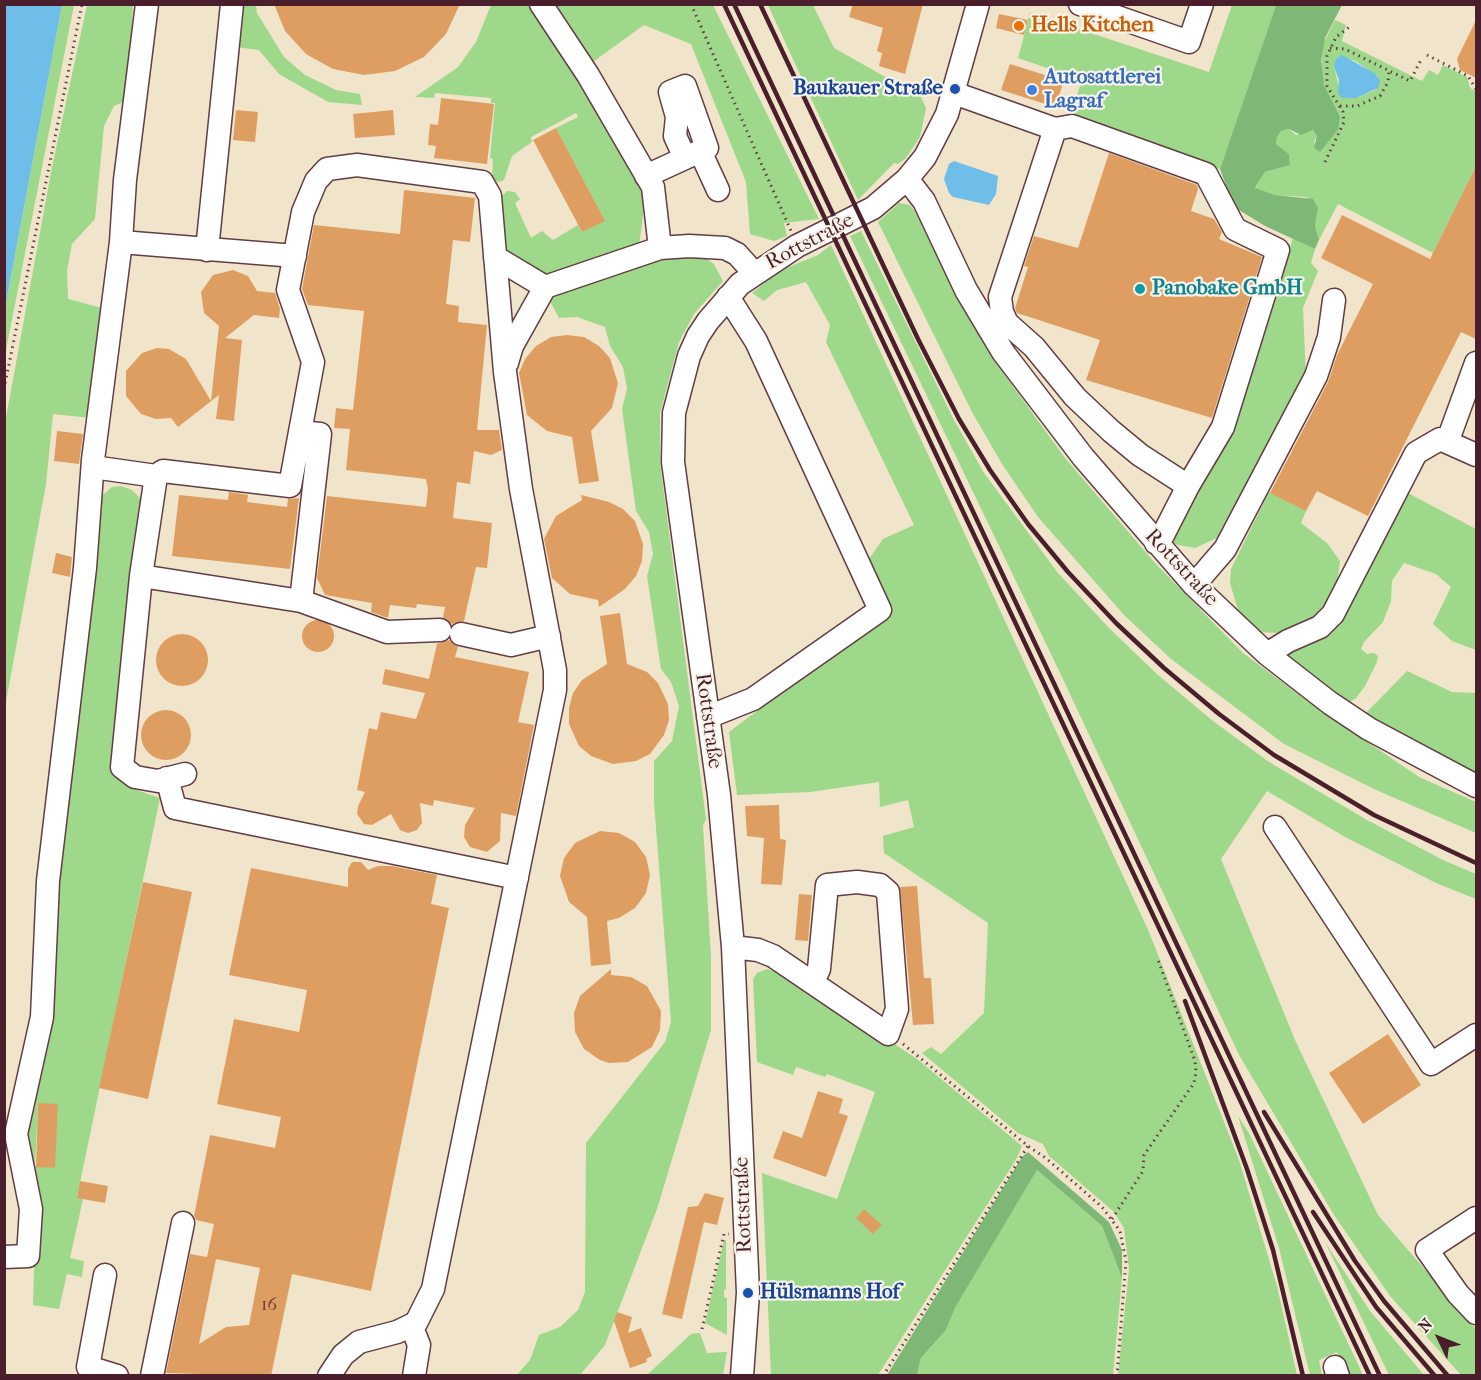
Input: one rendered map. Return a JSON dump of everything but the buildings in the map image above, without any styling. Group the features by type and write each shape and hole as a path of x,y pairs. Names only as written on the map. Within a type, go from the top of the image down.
{"street":[{"path":"4,1257 28,1256 31,1209 16,1134 42,1017 48,881 85,568 93,467 121,242 125,180 147,4"},
{"path":"207,250 232,4"},
{"path":"541,4 588,75 653,187 660,248"},
{"name":"Rottstraße","path":"742,1376 747,1329 746,1233 733,947 718,795 679,516 672,439 676,403 689,356 708,321 728,297 754,273 797,246 873,208 908,179 963,96 978,4"},
{"path":"1080,4 1189,42 1202,4"},
{"path":"963,96 1055,129 1072,126 1206,174 1235,229 1278,250 1223,427 1188,486 1163,536 1156,543"},
{"path":"1055,129 1000,297 1002,312 1007,323 1034,347 1075,397 1111,431 1140,455 1188,486"},
{"path":"646,176 693,155 718,190"},
{"path":"93,467 156,476 163,471 290,486 313,362 288,290 303,212 316,181 327,169 357,165 482,182 490,196 505,372 521,489 555,670 555,690 434,1286 424,1311 411,1326 359,1342 343,1355 329,1376"},
{"name":"Rottstraße","path":"908,179 924,201 966,290 1003,352 1083,457 1194,585 1267,654 1370,729 1438,768 1476,786"},
{"path":"121,242 295,256"},
{"path":"505,372 512,346 545,287 660,248 689,246 725,248 737,254 754,273"},
{"path":"495,257 545,287"},
{"path":"708,717 753,699 880,610 756,341 728,297"},
{"path":"1194,585 1225,549 1316,376 1329,337 1334,300"},
{"path":"1448,441 1476,363"},
{"path":"1083,457 1111,431"},
{"path":"300,432 320,434 301,601"},
{"path":"1267,654 1288,641 1320,627 1333,614 1416,453 1432,442 1448,441 1476,455"},
{"path":"156,476 141,576 122,767 135,777 158,781 176,776 175,808 517,878"},
{"path":"141,576 301,601 387,632 450,632 511,645 549,636"},
{"path":"1275,827 1431,1064 1476,1035"},
{"path":"733,947 758,950 773,956 888,1034 897,1009 888,892 880,885 857,882 827,885 819,969 813,982"},
{"path":"1476,1218 1427,1250 1458,1294 1476,1313"},
{"path":"152,1376 183,1222"},
{"path":"104,1374 88,1367 105,1275"},
{"path":"411,1326 419,1345 414,1376"}],"path":[{"path":"4,389 82,4"},
{"path":"692,4 797,246"},
{"path":"1326,162 1344,122 1340,106 1327,86 1325,71 1330,48 1342,30 1352,25"},
{"path":"1330,48 1345,50 1410,81 1421,60"},
{"path":"1426,55 1468,76 1476,89"},
{"path":"1340,106 1357,106 1380,96 1388,82 1389,71"},
{"path":"1113,1219 1143,1171 1144,1155 1194,1083 1196,1072 1195,1061 1157,957"},
{"path":"888,1034 1047,1159 1113,1219 1120,1231 1126,1261 1117,1376"},
{"path":"883,1376 1028,1146"},
{"path":"702,1329 724,1234 746,1233"}],"green space":[{"path":"62,5 74,5 5,355 5,308"},
{"path":"87,5 133,5 128,100 114,106 104,126 95,219 72,244 67,271 68,299 106,309 91,418 53,414 46,484 5,707 5,423 52,167"},
{"path":"241,5 256,5 257,13 284,57 305,75 336,90 360,94 362,105 328,102 279,74 259,50 236,47"},
{"path":"491,5 530,5 594,102 633,169 645,201 639,246 562,274 539,277 507,251 501,234 497,201 507,191 515,192 520,199 515,203 531,238 542,231 553,240 578,225 582,232 604,220 556,128 578,117 576,113 531,137 532,142 512,156 504,180 499,182 492,180 493,159 490,158 495,103 491,103 491,98 435,93 434,98 415,97 458,67 476,42"},
{"path":"548,5 713,5 819,219 784,223 787,236 774,241 750,234 746,182 691,44 644,25 590,64"},
{"path":"768,5 813,5 834,48 921,97 926,108 920,137 906,158 898,164 894,163 858,200"},
{"path":"1232,5 1276,5 1220,169 1069,120 1082,80 1018,58 1030,13 1209,72"},
{"path":"1276,5 1342,5 1325,38 1321,61 1324,85 1340,117 1338,130 1320,152 1314,148 1317,136 1313,130 1301,135 1289,129 1281,131 1276,144 1289,154 1290,165 1265,172 1255,188 1275,195 1313,199 1318,208 1315,226 1319,240 1315,249 1265,226 1234,207 1220,169"},
{"path":"1335,20 1346,25 1342,41 1422,81 1429,70 1438,75 1443,65 1467,77 1470,88 1476,91 1476,166 1433,253 1338,204 1319,240 1315,226 1317,214 1307,197 1275,195 1255,189 1265,172 1290,165 1289,154 1276,144 1281,131 1289,129 1296,135 1313,130 1317,136 1314,142 1319,152 1338,130 1333,105 1323,82 1321,67 1323,44","holes":["1341,56 1355,61 1378,76 1375,90 1356,98 1342,98 1334,67"]},
{"path":"899,203 910,205 917,214 947,276 991,356 1065,458 1155,563 1243,653 1313,705 1419,777 1476,802 1476,833 1376,790 1284,744 1171,659 1124,615 1038,517 1002,464 972,412 878,222"},
{"path":"861,231 954,420 984,473 1058,573 1109,628 1158,675 1213,721 1269,762 1367,820 1443,860 1476,874 1476,899 1436,883 1345,837 1267,791 1221,859 1295,1040 1378,1215 1476,1329 1476,1375 1461,1375 1390,1296 1334,1215 1239,1055 1062,677 850,236"},
{"path":"1293,238 1315,249 1311,263 1318,271 1303,308 1306,377 1219,537 1195,548 1178,545 1167,540 1230,428"},
{"path":"831,245 1149,932 1239,1160 1277,1286 1297,1375 1118,1375 1129,1269 1124,1228 1114,1212 1049,1156 1043,1144 1018,1133 922,1053 931,1047 941,1054 984,1013 988,923 884,853 883,836 914,827 908,800 880,807 879,782 810,792 737,795 729,732 860,633 891,614 867,562 883,539 914,525 826,342 830,325 806,282 777,290 764,301 752,293 779,271 818,255"},
{"path":"704,257 714,264 723,281 694,314 679,342 660,413 660,462 706,819 703,825 711,957 711,1030 657,1209 605,1345 580,1375 516,1376 530,1360 539,1335 560,1327 578,1310 585,1292 586,1143 665,1042 671,1022 654,802 654,761 672,741 679,706 671,682 661,669 647,576 653,554 649,532 636,511 622,409 627,389 623,367 610,346 605,327 577,317 559,318 548,297 654,258"},
{"path":"121,486 132,490 141,499 144,508 114,771 136,790 160,798 77,1197 83,1199 70,1258 84,1261 82,1277 67,1274 59,1309 33,1305 36,1204 25,1138 98,499 112,487","holes":["38,1104 58,1105 54,1168 35,1166"]},
{"path":"1269,492 1306,511 1301,523 1327,543 1340,561 1336,590 1318,617 1280,633 1257,632 1238,610 1230,583 1231,569"},
{"path":"1406,492 1476,529 1476,650 1452,641 1433,624 1451,587 1436,574 1404,563 1392,581 1391,601 1383,622 1364,642 1361,649 1367,654 1374,653 1378,656 1377,662 1365,686 1356,698 1348,703 1288,658 1289,652 1321,638"},
{"path":"1407,671 1452,692 1476,693 1476,776 1365,714"},
{"path":"767,969 798,980 917,1059 1022,1146 1017,1158 878,1375 771,1375 762,1173 837,1199 875,1092 827,1074 825,1077 796,1067 793,1075 757,1062 753,979 757,973"},
{"path":"1238,1116 1249,1133 1363,1375 1349,1375 1337,1352 1319,1360 1322,1375 1310,1375 1279,1248"},
{"path":"1028,1152 1109,1222 1122,1250 1122,1278 1102,1226 1037,1170 955,1308 946,1330 921,1358 917,1375 887,1375 1022,1157"},
{"path":"1037,1170 1102,1226 1122,1278 1113,1375 917,1376 921,1358 946,1330 955,1308"},
{"path":"724,1240 726,1240 724,1297 727,1298 727,1335 705,1323"},
{"path":"1325,1242 1370,1311 1424,1375 1389,1375"},
{"path":"700,1333 707,1353 727,1352 723,1375 647,1375 691,1334"}],"water":[{"path":"4,5 62,5 5,308"},
{"path":"1342,55 1376,74 1380,81 1378,88 1356,98 1342,98 1338,93 1339,80 1334,67 1336,59"},
{"path":"954,161 998,176 996,194 989,205 953,197 949,193 944,179 949,164"}],"railway":[{"path":"724,4 1370,1376"},
{"path":"734,4 1380,1376"},
{"path":"760,4 918,339 959,419 990,470 1028,524 1068,572 1116,623 1164,668 1219,714 1274,755 1374,815 1476,863"},
{"path":"1185,1001 1247,1169 1273,1250 1303,1376"},
{"path":"1264,1112 1355,1261 1384,1301 1448,1376"},
{"path":"1313,1212 1376,1307 1435,1376"}],"place":[{"name":"Hells Kitchen","path":"1019,26"},
{"name":"Baukauer Straße","path":"955,89"},
{"name":"Autosattlerei Lagraf","path":"1032,90"},
{"name":"Panobake GmbH","path":"1140,289"},
{"name":"Hülsmanns Hof","path":"748,1293"}]}
